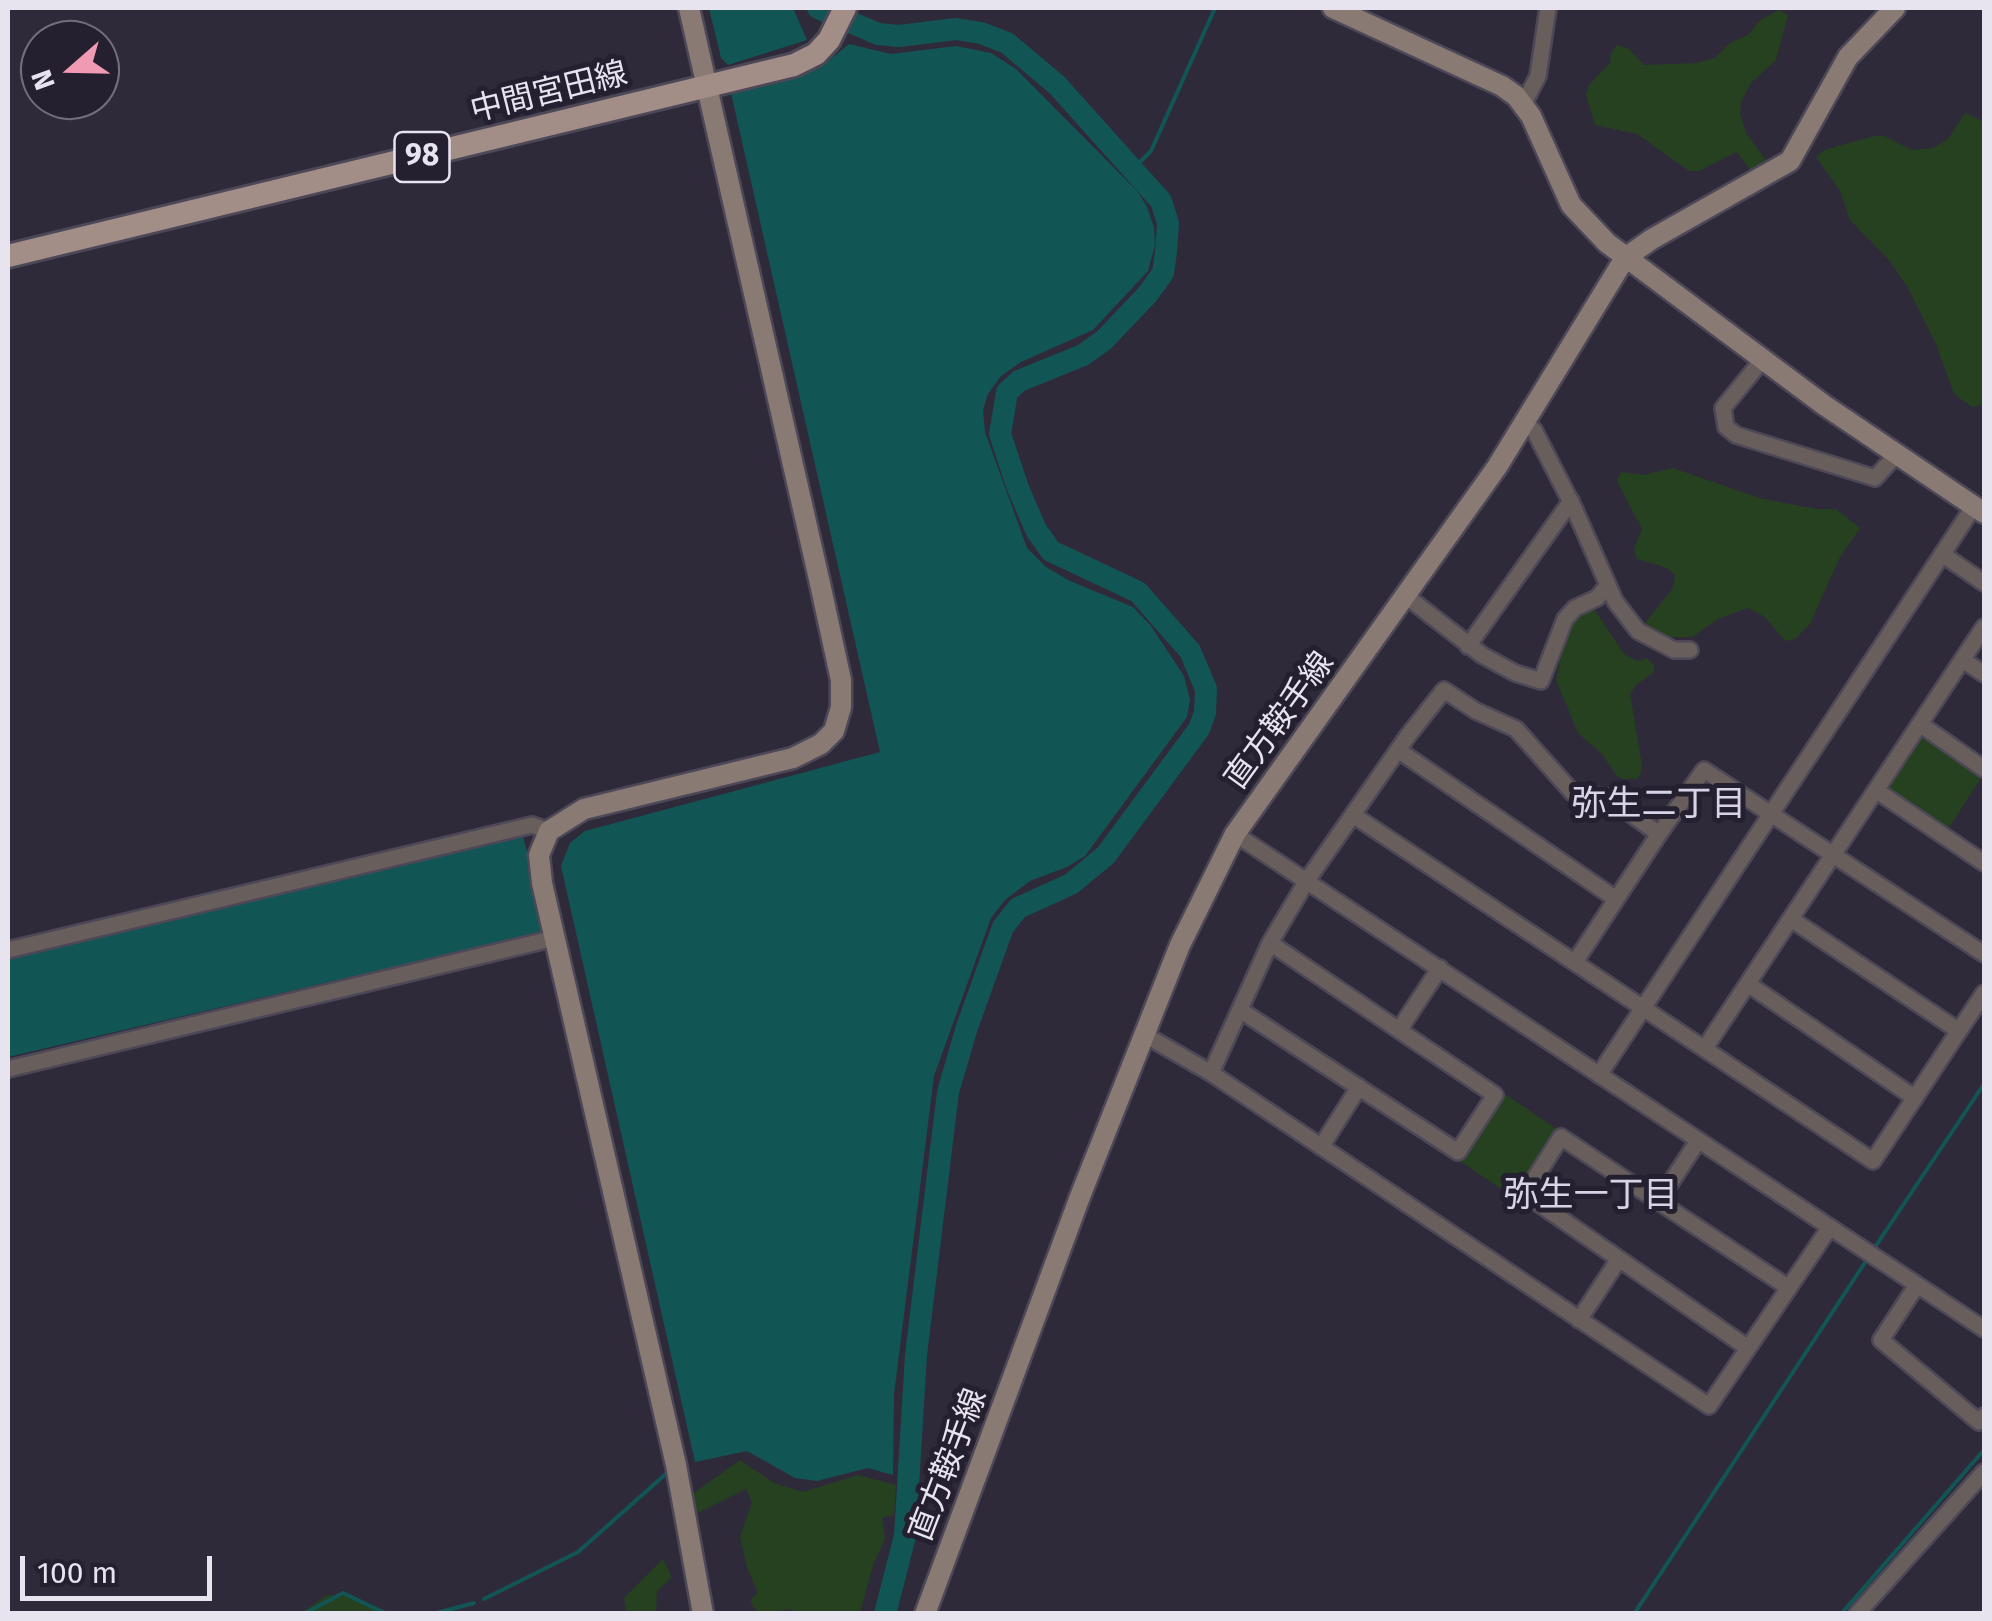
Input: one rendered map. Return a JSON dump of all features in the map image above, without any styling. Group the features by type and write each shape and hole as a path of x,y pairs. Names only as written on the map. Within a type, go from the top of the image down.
{"main road":[{"name":"中間宮田線","path":"8,256 794,65 816,54 829,40 845,8"}],"street":[{"path":"689,8 819,579 840,680 841,707 834,730 820,744 793,758 584,809 549,830 539,855 542,883 676,1465 704,1614"},
{"path":"1333,8 1502,86 1531,116 1571,205 1585,223 1625,258 1763,359 1979,510 1942,554 1600,1075"},
{"path":"1522,104 1538,76 1548,8"},
{"name":"直方鞍手線","path":"926,1614 1063,1243 1180,945 1235,834 1497,467 1625,258 1790,161 1848,58 1895,8"},
{"path":"1763,359 1723,408 1726,427 1736,435 1875,478 1896,454"},
{"path":"1522,425 1534,430 1571,501 1615,601 1638,632 1674,650 1690,650"},
{"path":"1468,646 1571,501"},
{"path":"1942,554 1984,583"},
{"path":"1406,596 1468,646 1515,673 1541,681 1564,620 1574,608 1597,598 1608,585"},
{"path":"1705,1048 1984,627"},
{"path":"1963,660 1984,674"},
{"path":"1212,1073 1270,943 1306,882 1444,690 1516,729 1573,793 1607,797 1659,834"},
{"path":"1920,724 1984,769"},
{"path":"1398,750 1616,899"},
{"path":"1575,962 1704,770 1984,954"},
{"path":"1876,790 1984,863"},
{"path":"1353,814 1874,1161 1984,993"},
{"path":"8,950 532,825 549,830"},
{"path":"1235,834 1984,1329"},
{"path":"1791,919 1959,1032"},
{"path":"8,1069 555,938"},
{"path":"1240,1010 1458,1152 1495,1095 1270,943"},
{"path":"1400,1030 1440,968"},
{"path":"1748,984 1915,1098"},
{"path":"1145,1034 1212,1073 1709,1406 1830,1227"},
{"path":"1321,1147 1359,1087"},
{"path":"1748,1348 1525,1194 1561,1137 1789,1288"},
{"path":"1658,1202 1698,1141"},
{"path":"1579,1320 1619,1259"},
{"path":"1918,1285 1881,1340 1978,1422 1984,1416"},
{"path":"1856,1614 1984,1472"}],"shaded area":[{"path":"709,8 793,8 807,40 728,65 721,58"},
{"path":"1779,10 1788,15 1776,60 1751,83 1741,102 1746,133 1770,166 1755,177 1737,152 1699,171 1689,171 1637,134 1595,125 1586,95 1589,85 1610,63 1617,45 1629,49 1644,65 1697,63 1715,58 1730,43 1748,35 1760,20"},
{"path":"849,44 891,54 956,46 991,53 1016,69 1138,192 1147,207 1155,245 1148,271 1093,330 1021,362 1001,376 988,394 983,410 985,432 1027,548 1046,567 1070,581 1133,607 1151,626 1184,676 1190,700 1187,717 1085,856 1030,881 1005,900 991,918 934,1076 894,1394 893,1475 868,1468 817,1481 795,1478 747,1451 695,1462 561,866 570,843 585,831 880,752 731,93 818,69"},
{"path":"1965,113 1984,122 1984,404 1972,407 1954,394 1936,344 1908,288 1889,260 1850,220 1840,191 1816,157 1824,150 1874,136 1884,136 1912,150 1933,148 1948,139"},
{"path":"1673,468 1759,498 1836,509 1860,528 1839,559 1810,624 1795,639 1785,641 1765,617 1748,608 1718,619 1692,637 1661,637 1642,627 1673,588 1675,575 1667,568 1637,559 1634,549 1642,529 1617,481 1621,472 1643,475"},
{"path":"1594,609 1624,654 1637,661 1647,658 1654,666 1654,672 1630,694 1642,766 1636,779 1617,776 1602,754 1578,733 1556,680 1570,616"},
{"path":"1922,735 1983,775 1948,829 1887,788"},
{"path":"523,836 547,931 8,1057 8,956"},
{"path":"1505,1094 1558,1130 1513,1197 1460,1161"},
{"path":"740,1460 774,1483 803,1492 858,1475 896,1485 894,1515 882,1518 885,1539 873,1565 860,1613 798,1613 791,1609 758,1613 750,1601 758,1592 740,1537 752,1502 746,1489 696,1514 691,1495"},
{"path":"663,1559 672,1577 657,1591 656,1613 627,1613 624,1598"},
{"path":"327,1595 350,1596 391,1613 301,1613"}],"waterway":[{"path":"818,8 878,34 899,36 956,29 1007,43 1057,85 1161,201 1168,223 1163,273 1104,340 1083,355 1019,381 1007,392 1000,434 1036,530 1051,551 1138,592 1190,651 1206,689 1205,713 1199,729 1106,855 1071,884 1018,908 1003,927 967,1027 948,1092 916,1355 905,1536 885,1614"},
{"path":"1133,169 1151,151 1215,8"},
{"path":"1873,1250 1984,1084"},
{"path":"1634,1614 1868,1258"},
{"path":"1841,1614 1984,1450"},
{"path":"484,1599 578,1552 668,1472"},
{"path":"304,1614 343,1593 387,1614"},
{"path":"433,1614 474,1603"}],"district":[{"name":"弥生二丁目","path":"1659,805"},
{"name":"弥生一丁目","path":"1591,1196"}]}
